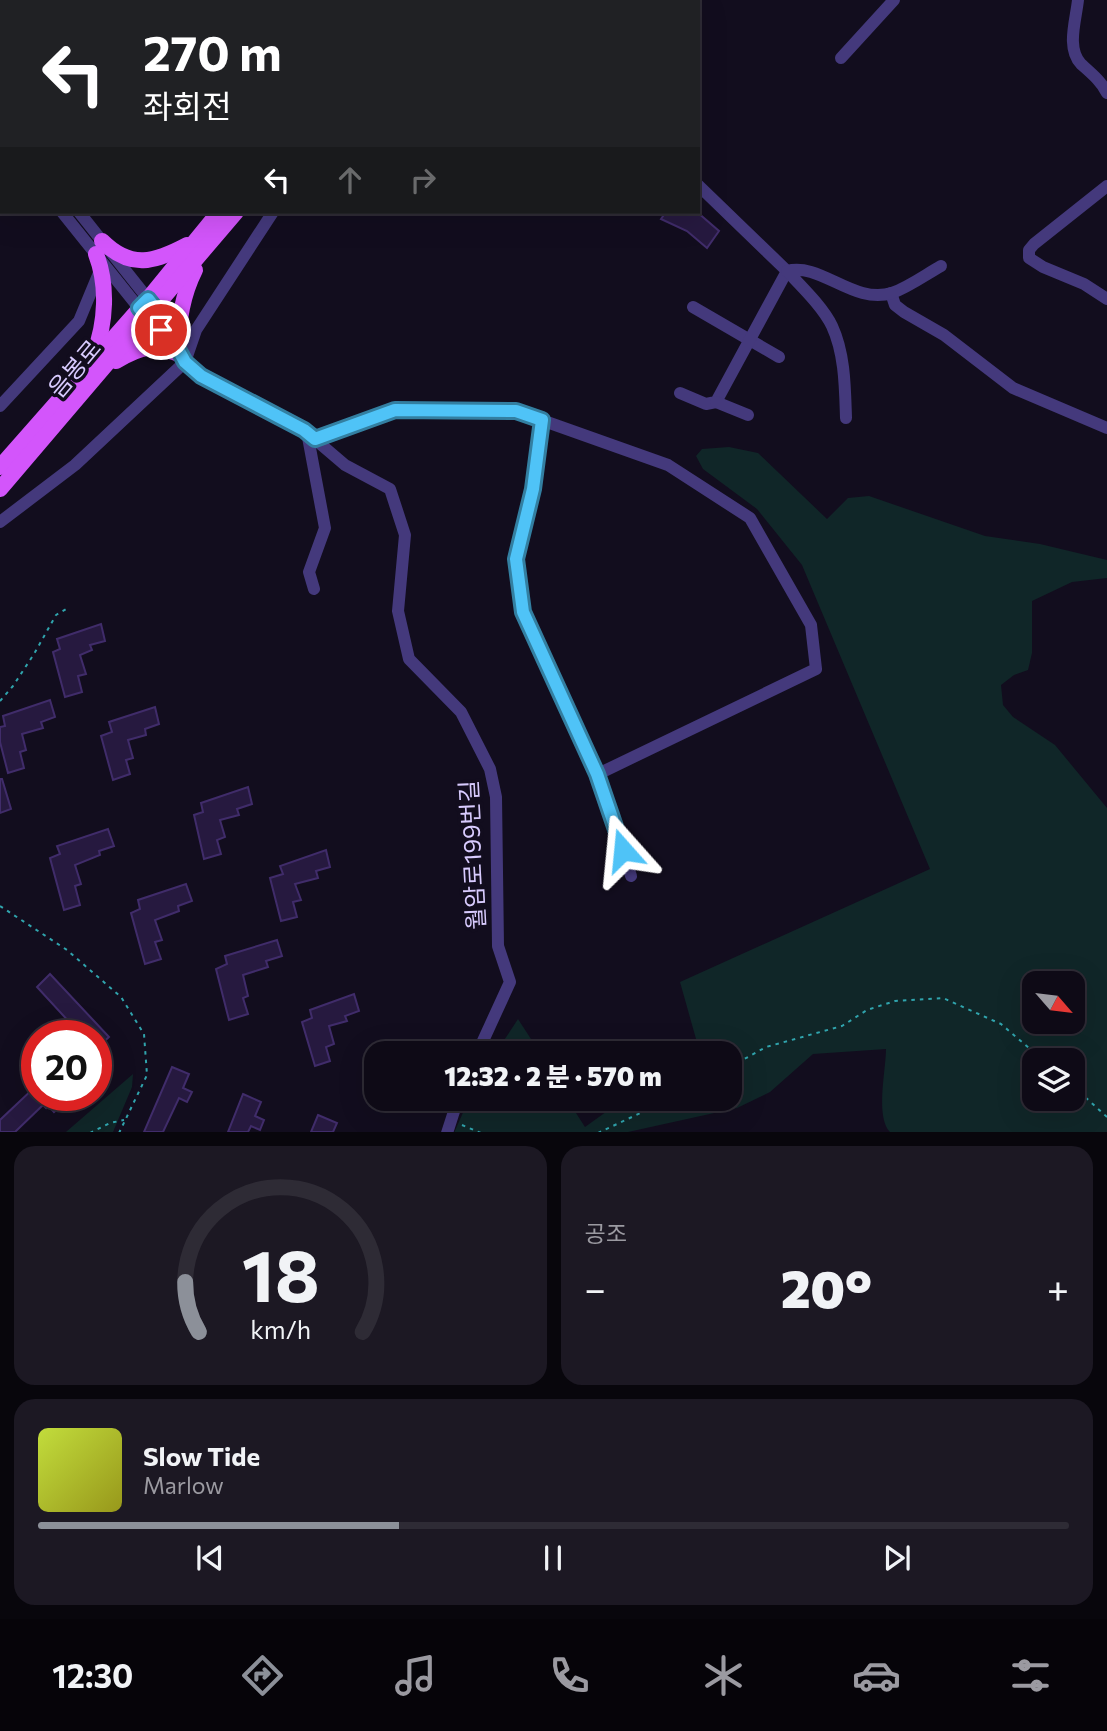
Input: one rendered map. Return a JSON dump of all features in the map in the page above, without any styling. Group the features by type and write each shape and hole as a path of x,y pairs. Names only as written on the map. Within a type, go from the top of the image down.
{"main road":[{"name":"음봉로","path":"202,243 218,214"},
{"name":"음봉로","path":"0,467 99,364 202,243 234,214"},
{"path":"202,243 180,308 179,352 146,347 99,364 104,308 100,254 114,253 144,261 163,258 202,243"},
{"name":"음봉로","path":"0,489 99,364"}],"street":[{"path":"841,58 894,0"},
{"path":"1078,0 1072,48 1075,57 1095,76 1107,93"},
{"path":"1107,186 1034,244 1029,258 1043,267 1084,284 1107,299"},
{"path":"700,187 807,292 832,326 844,373 846,418"},
{"path":"64,214 100,254"},
{"path":"0,406 79,321 100,254 80,214"},
{"path":"0,522 75,465 179,352 272,214"},
{"name":"월암로199번길","path":"100,254 148,308 179,352 201,376 309,434 345,465 390,489 405,535 398,611 410,659 461,712 490,769 496,797 498,946 510,982 483,1041"},
{"path":"716,402 787,271 799,268 856,292 873,295 891,293 941,266"},
{"path":"891,293 895,305 944,335 1013,388 1107,428"},
{"path":"693,307 779,357"},
{"path":"680,393 706,404 716,402 748,415"},
{"path":"314,589 309,572 326,528 309,434 395,410 516,411 668,465 750,518 811,625 816,669 597,774"},
{"path":"542,420 533,489 516,559 523,612 597,774 631,876"}],"path":[{"path":"0,701 34,654 56,615 68,608"},
{"path":"0,906 67,950 112,989 121,997 144,1034 147,1075 119,1132"},
{"path":"742,1061 766,1047 842,1026 867,1010 895,1001 943,998 1001,1024 1029,1048"},
{"path":"1085,1097 1107,1117"},
{"path":"598,1132 644,1111"},
{"path":"90,1132 125,1120"},
{"path":"449,1127 481,1132"}],"green space":[{"path":"729,447 758,453 827,519 848,498 869,496 985,536 1040,544 1107,560 1107,578 1072,582 1032,601 1032,653 1028,670 1014,675 1001,685 1003,705 1013,717 1055,745 1107,808 1107,1132 890,1132 883,1116 882,1105 886,1049 813,1054 770,1092 742,1106 742,1041 697,1041 680,982 930,869 802,565 757,509 703,469 696,456 702,449"},
{"path":"518,1019 532,1041 504,1041"},
{"path":"133,1074 132,1087 113,1132 66,1132 90,1111 112,1111 112,1092"},
{"path":"464,1111 575,1111 585,1127 607,1111 723,1111 628,1132 454,1132"}],"building":[{"path":"665,214 699,214 719,231 707,248 687,231 661,219"},
{"path":"101,624 105,641 90,645 92,650 80,655 86,674 78,676 82,692 65,697 53,652 60,649 57,639"},
{"path":"50,700 55,717 41,722 43,728 22,734 26,750 20,752 24,768 8,773 0,742 0,727 5,726 3,716"},
{"path":"155,707 159,724 145,729 146,735 128,740 133,758 126,760 130,774 113,780 101,736 112,732 109,722"},
{"path":"0,779 11,809 0,813"},
{"path":"248,787 252,804 237,809 239,815 220,820 225,837 217,840 221,854 204,859 194,815 203,812 201,803"},
{"path":"108,829 114,846 75,865 81,884 75,886 80,905 64,910 50,858 60,854 57,846"},
{"path":"326,850 330,867 316,871 318,878 295,884 301,900 293,902 297,917 281,921 270,878 283,874 280,866"},
{"path":"186,884 192,901 178,906 179,911 155,920 162,940 155,942 161,959 145,964 131,913 140,909 138,900"},
{"path":"277,940 282,956 266,961 268,967 243,975 248,996 243,998 248,1014 229,1020 216,969 227,964 225,956"},
{"path":"50,974 93,1020 67,1020 37,987"},
{"path":"354,994 359,1011 345,1016 347,1021 329,1026 334,1044 326,1047 330,1061 315,1066 302,1022 312,1018 310,1010"},
{"path":"172,1067 189,1074 183,1088 192,1092 187,1102 179,1098 163,1132 144,1132"},
{"path":"243,1094 261,1102 255,1116 264,1120 260,1130 251,1126 248,1132 228,1132"},
{"path":"21,1100 21,1111 37,1111 15,1132 0,1132 0,1120"},
{"path":"318,1115 337,1123 333,1132 311,1132"}],"route":[{"path":"161,330 139,308 148,299 185,362 201,376 304,430 315,439 395,410 516,411 542,420 533,489 516,559 523,612 597,774 623,850"}]}
